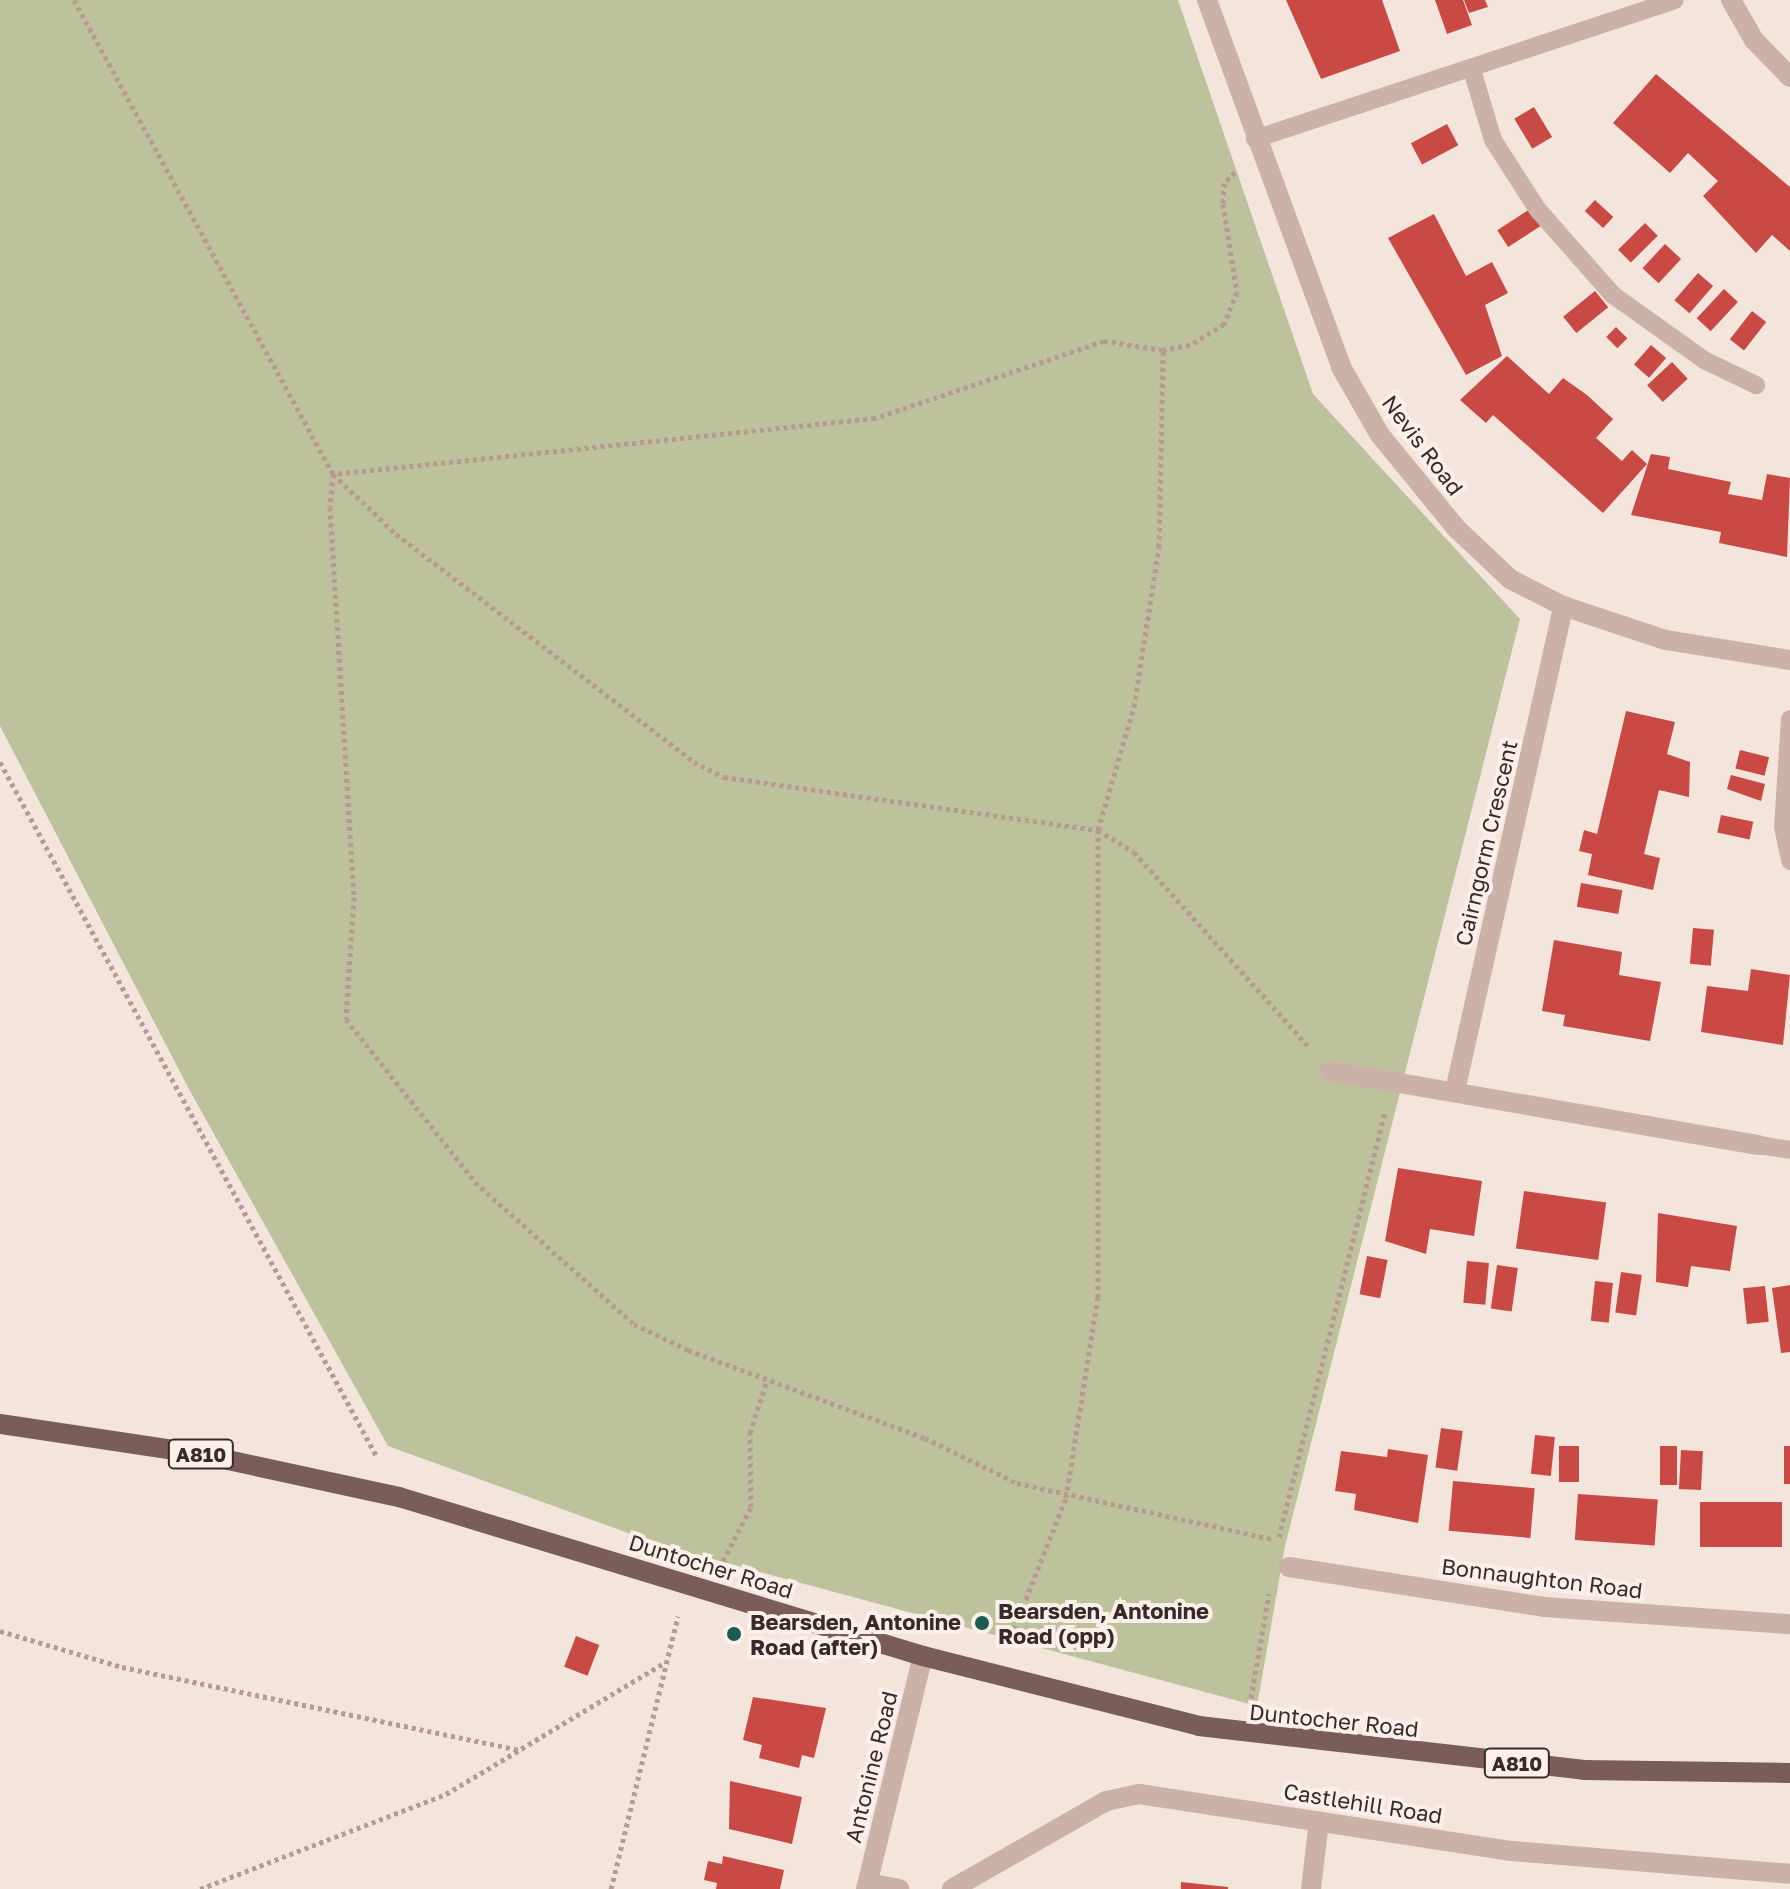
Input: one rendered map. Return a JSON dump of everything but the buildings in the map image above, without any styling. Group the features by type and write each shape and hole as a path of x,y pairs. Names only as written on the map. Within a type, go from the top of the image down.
{"main road":[{"name":"Duntocher Road","path":"0,1424 200,1454 399,1497 923,1656 1244,1735 1584,1770 1790,1773"}],"street":[{"name":"Nevis Road","path":"1207,0 1256,144 1341,367 1380,435 1457,529 1510,579 1563,606 1666,640 1790,660"},
{"path":"1731,0 1754,40 1790,77"},
{"name":"Cairngorm Crescent","path":"1455,1091 1563,606"},
{"path":"1330,1071 1759,1145"},
{"name":"Bonnaughton Road","path":"1283,1561 1544,1607 1790,1624"},
{"name":"Antonine Road","path":"867,1886 923,1656"},
{"name":"Castlehill Road","path":"952,1889 1106,1801 1139,1794 1512,1851 1738,1881 1790,1874"},
{"path":"1311,1889 1319,1821"},
{"path":"867,1886 899,1889"}],"lane":[{"path":"1256,144 1675,0"},
{"path":"1472,70 1493,140 1538,210 1613,295 1704,360 1756,385"},
{"path":"1790,719 1783,827 1790,861"},
{"path":"1759,1145 1790,1150"}],"path":[{"path":"74,0 333,474 475,598 694,762 724,777 1098,830 1134,852 1330,1071"},
{"path":"333,474 875,418 1104,341 1163,350 1190,345 1224,324 1237,292 1224,183 1256,144"},
{"path":"995,1675 1066,1498 1098,1297 1098,830 1134,707 1159,547 1163,350"},
{"path":"333,474 354,897 346,1019 475,1182 634,1324 1066,1498 1279,1540"},
{"path":"0,762 399,1497"},
{"path":"1283,1561 1279,1540 1392,1082"},
{"path":"711,1591 751,1507 750,1433 767,1380"},
{"path":"611,1889 686,1583"},
{"path":"1244,1735 1271,1585"},
{"path":"0,1631 122,1667 521,1750"},
{"path":"200,1889 446,1794 667,1661"}],"green space":[{"path":"0,0 1178,0 1313,394 1520,619 1285,1546 1257,1706 664,1546 388,1446 190,1091 0,726"}],"place":[{"name":"Bearsden, Antonine Road (opp)","path":"982,1623"},
{"name":"Bearsden, Antonine Road (after)","path":"734,1634"}]}
